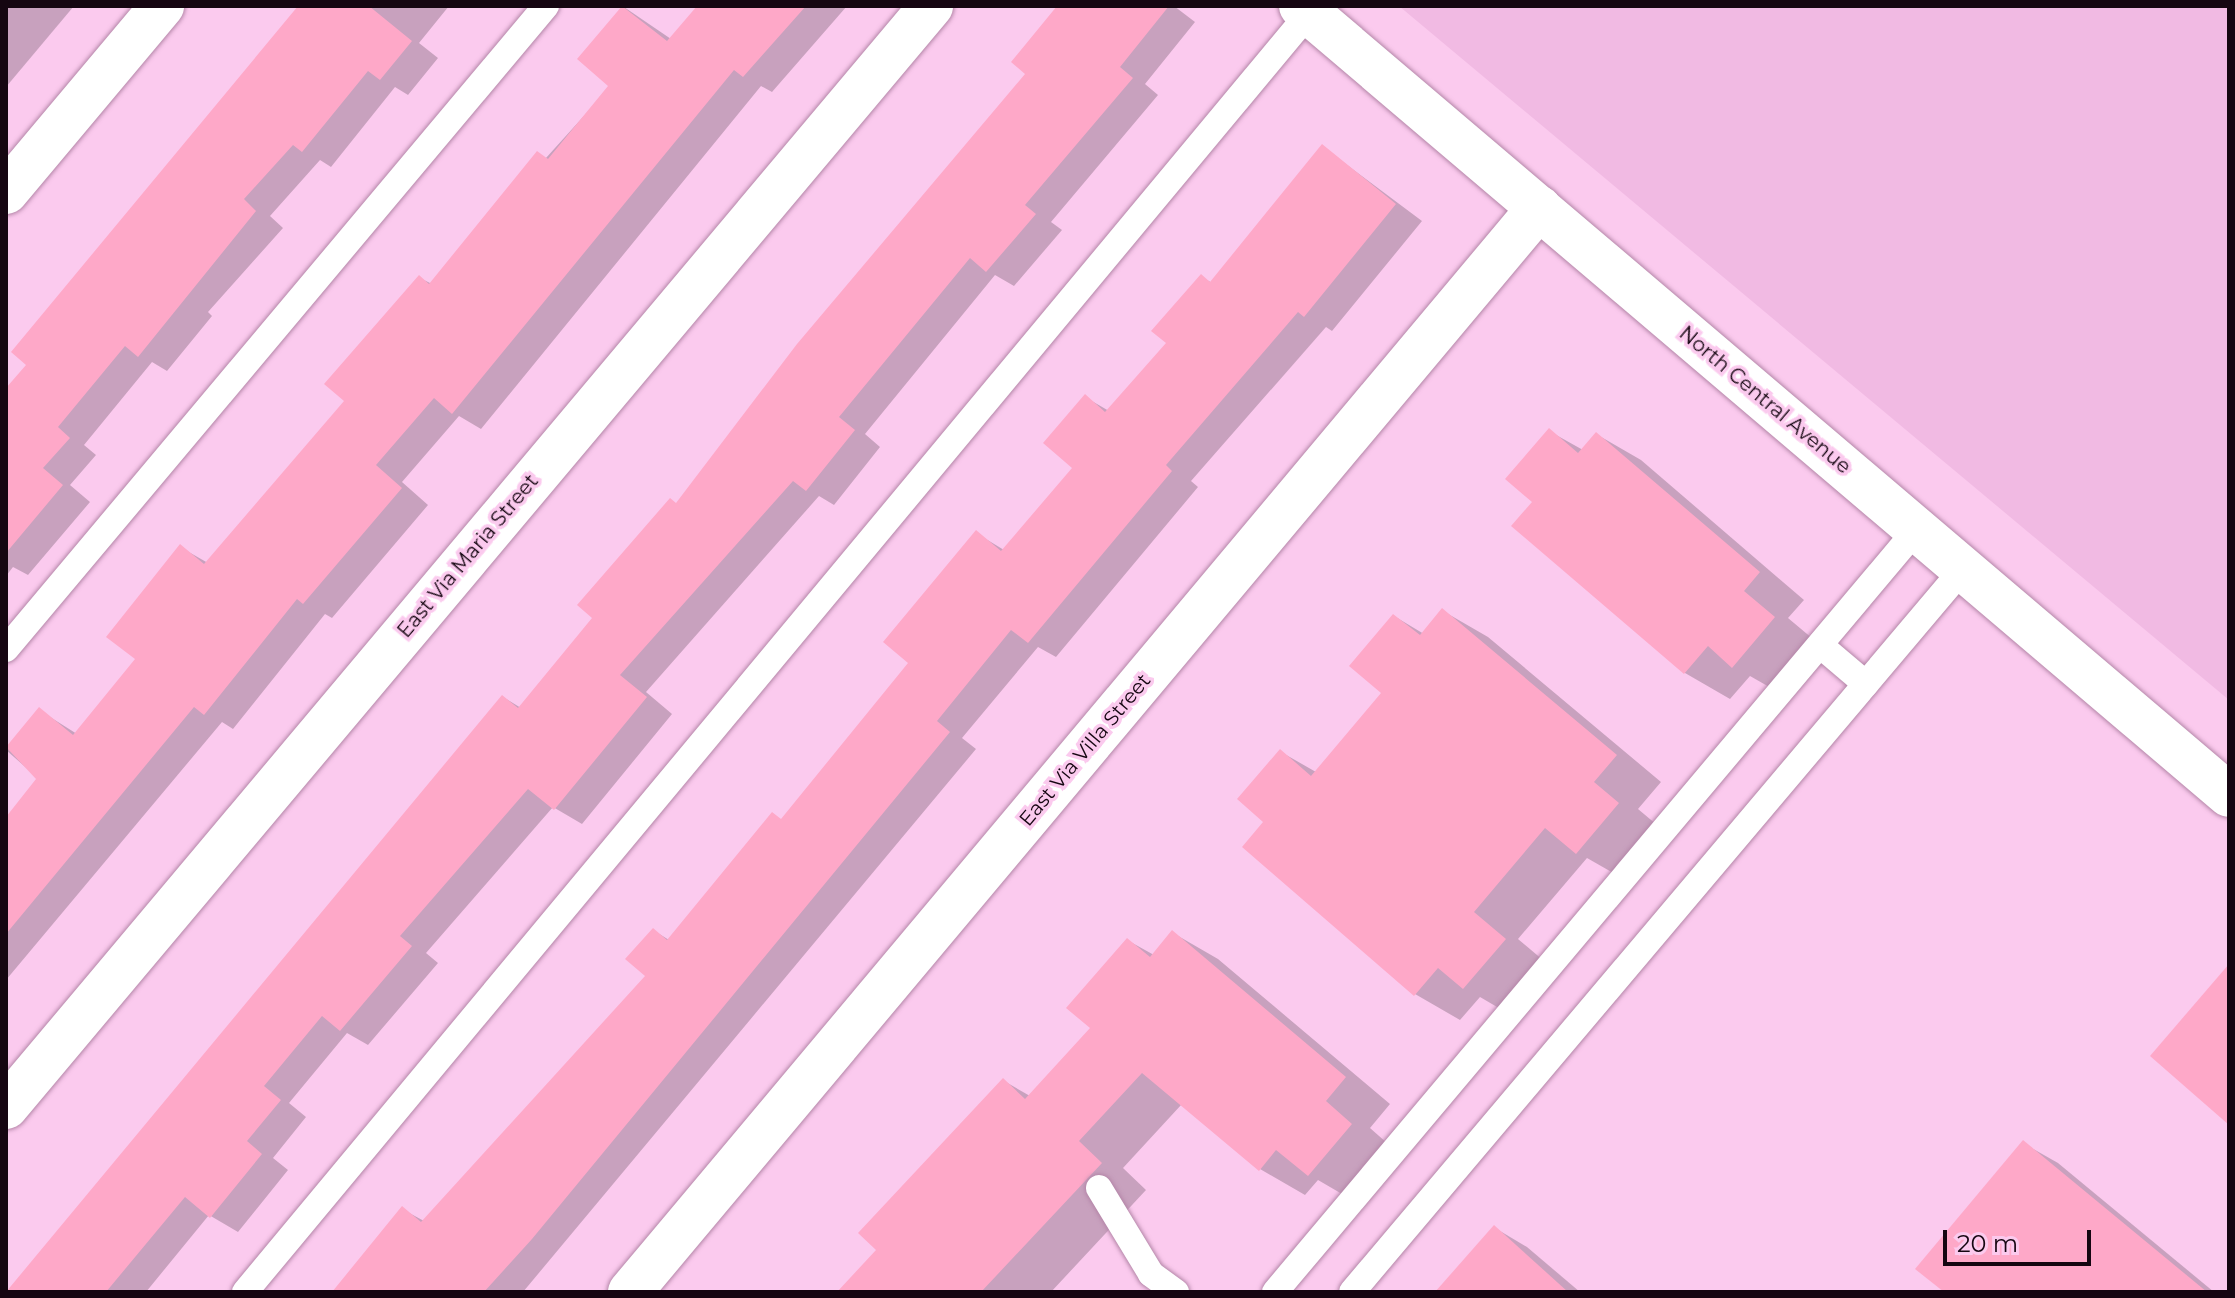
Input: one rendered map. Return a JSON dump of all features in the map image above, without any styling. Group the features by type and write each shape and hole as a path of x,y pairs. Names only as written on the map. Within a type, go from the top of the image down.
{"street":[{"path":"6,192 162,6"},
{"name":"East Via Maria Street","path":"6,1107 931,6"},
{"name":"North Central Avenue","path":"1305,10 2229,795"},
{"name":"East Via Villa Street","path":"630,1292 1539,208"}],"lane":[{"path":"6,649 546,6"},
{"path":"245,1292 1305,10"},
{"path":"1275,1292 1917,529"},
{"path":"1352,1292 1963,569"},
{"path":"1820,645 1866,684"},
{"path":"1099,1188 1151,1274 1176,1292"}],"shaded area":[{"path":"1399,6 2229,6 2229,700"}],"building":[{"path":"298,6 369,6 412,41 380,80 368,71 302,152 293,145 244,199 256,211 138,357 125,346 58,427 70,438 43,468 63,485 6,553 6,388 26,365 11,352"},
{"path":"622,6 667,41 697,6 806,6 743,77 734,70 452,414 434,398 376,465 402,488 303,604 297,599 204,715 194,707 6,934 6,817 36,779 6,747 39,707 73,735 135,659 106,637 180,544 204,564 344,401 324,384 419,275 429,284 537,151 548,159 608,86 577,59"},
{"path":"1057,6 1169,6 1120,67 1133,78 1025,205 1036,214 986,272 970,258 839,417 855,430 806,491 793,481 620,675 647,697 554,810 528,789 400,936 412,946 340,1031 322,1016 264,1086 281,1100 247,1141 262,1154 210,1218 185,1197 106,1292 6,1292 502,695 518,708 592,618 577,605 670,498 676,503 797,344 1025,74 1011,62"},
{"path":"1322,144 1396,204 1304,317 1298,312 1166,465 1172,471 1028,643 1011,630 937,721 950,732 532,1239 484,1292 332,1292 402,1206 421,1222 645,976 625,959 653,928 667,940 772,812 781,819 908,663 883,642 976,530 1001,551 1072,468 1043,443 1085,394 1105,412 1166,343 1151,331 1201,274 1210,282"},
{"path":"1549,428 1578,453 1596,432 1760,572 1744,591 1775,617 1732,668 1708,646 1684,674 1511,526 1532,502 1505,479"},
{"path":"1442,608 1617,755 1594,782 1619,803 1576,854 1545,828 1474,912 1506,939 1463,989 1438,968 1414,996 1242,847 1263,822 1237,799 1280,749 1311,776 1381,693 1349,666 1393,614 1420,635"},
{"path":"1172,930 1346,1077 1326,1101 1352,1124 1308,1176 1276,1150 1259,1171 1142,1073 1079,1141 1102,1163 981,1292 837,1292 876,1250 858,1233 1003,1078 1025,1099 1090,1028 1066,1008 1127,938 1150,957"},
{"path":"2229,964 2229,1125 2150,1056"},
{"path":"2023,1140 2207,1292 1944,1292 1915,1269"},
{"path":"1494,1225 1568,1292 1435,1292"}]}
